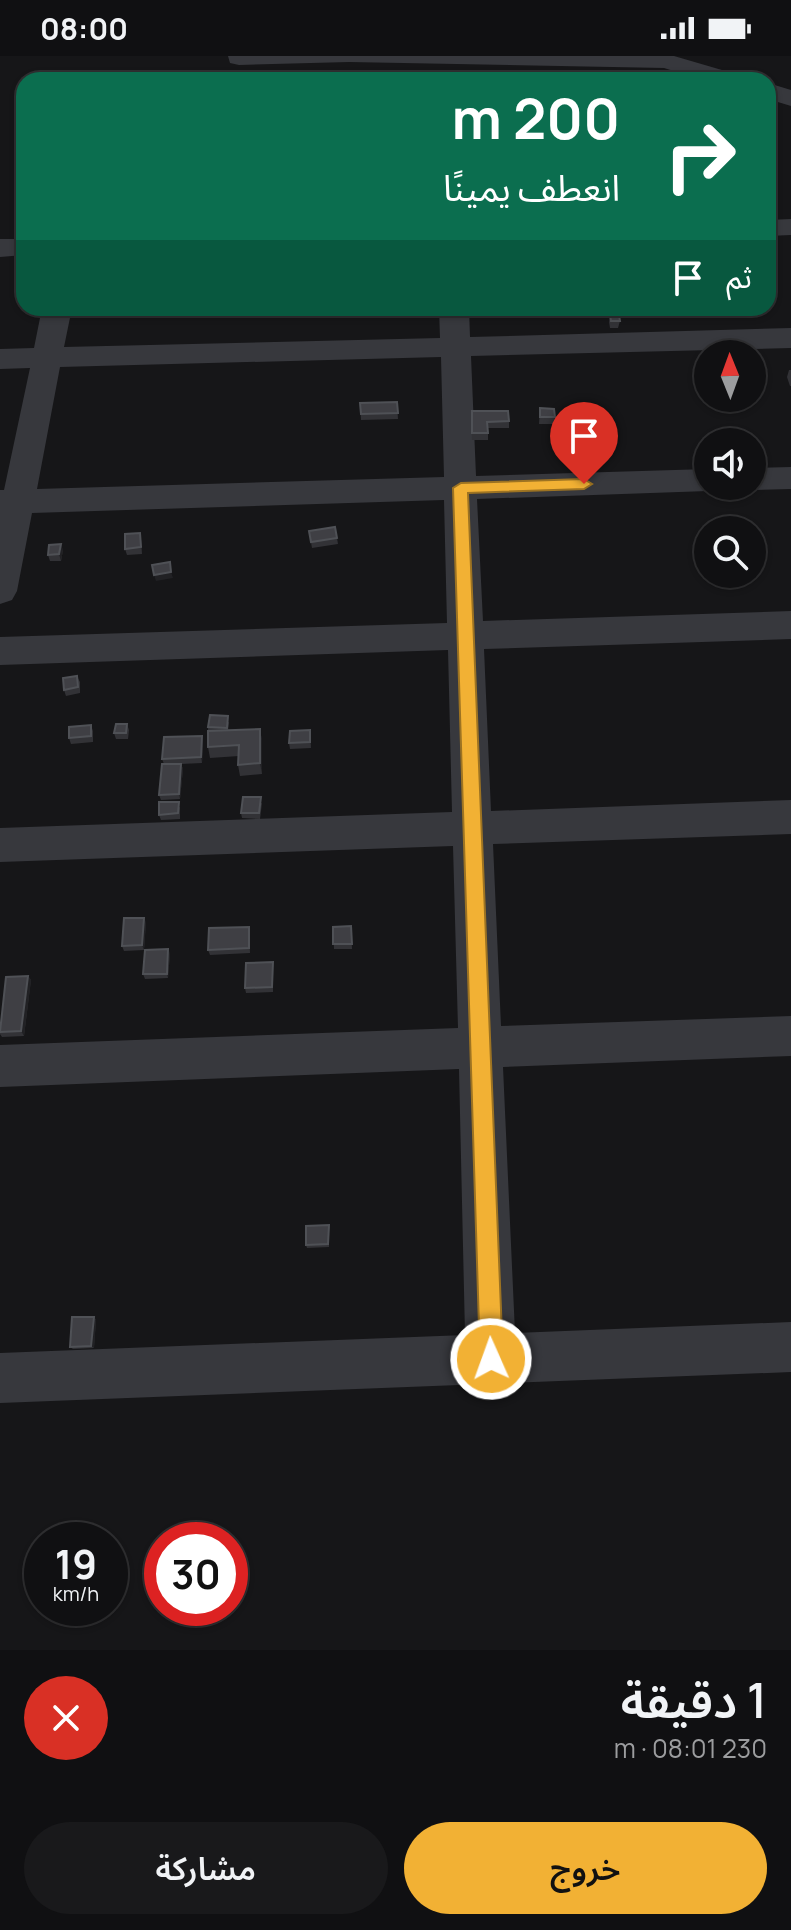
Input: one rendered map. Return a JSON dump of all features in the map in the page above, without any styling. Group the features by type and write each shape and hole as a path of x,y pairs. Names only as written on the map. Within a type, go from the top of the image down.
{"street":[{"path":"232,57 345,56"},
{"path":"353,56 665,61 703,72"},
{"path":"232,57 284,72"},
{"path":"0,591 9,502 55,316"},
{"path":"454,316 491,1359"},
{"path":"0,359 791,338"},
{"path":"766,479 791,478"},
{"path":"9,502 694,480"},
{"path":"0,651 791,625"},
{"path":"0,845 791,817"},
{"path":"0,1066 791,1036"},
{"path":"0,1378 791,1347"}],"building":[{"path":"610,316 619,316 620,321 611,321"},
{"path":"397,402 398,413 361,414 360,403"},
{"path":"540,408 554,409 555,417 540,417"},
{"path":"472,411 508,411 509,421 487,422 488,433 472,433"},
{"path":"335,527 337,538 311,542 309,531"},
{"path":"140,533 141,547 125,549 125,534"},
{"path":"61,544 59,554 48,555 49,545"},
{"path":"170,562 171,572 154,575 152,565"},
{"path":"77,676 78,687 64,690 63,678"},
{"path":"210,715 228,716 227,728 208,727"},
{"path":"116,724 127,724 126,733 114,733"},
{"path":"91,725 91,736 69,738 69,727"},
{"path":"260,729 260,763 238,765 239,745 208,747 208,731"},
{"path":"310,730 310,742 289,743 290,731"},
{"path":"202,736 201,757 162,759 164,737"},
{"path":"162,764 181,764 179,794 159,795"},
{"path":"243,797 261,797 259,813 241,813"},
{"path":"159,802 179,802 178,813 159,815"},
{"path":"124,918 144,918 142,945 122,946"},
{"path":"351,926 352,944 333,944 333,927"},
{"path":"249,927 249,948 208,950 209,928"},
{"path":"168,949 167,974 143,974 145,950"},
{"path":"273,962 272,987 245,988 246,963"},
{"path":"28,976 21,1031 0,1032 6,977"},
{"path":"329,1225 328,1244 306,1245 306,1226"},
{"path":"72,1317 94,1317 91,1346 70,1347"}],"route":[{"path":"491,1359 461,488 584,484"}]}
